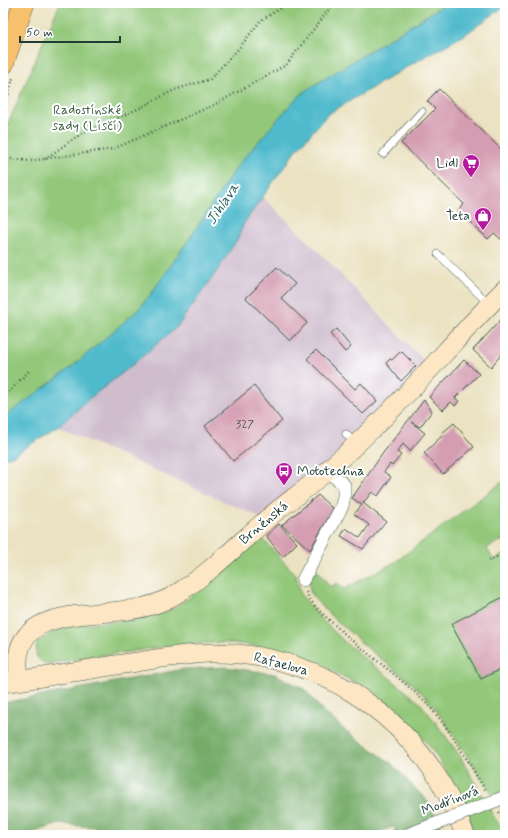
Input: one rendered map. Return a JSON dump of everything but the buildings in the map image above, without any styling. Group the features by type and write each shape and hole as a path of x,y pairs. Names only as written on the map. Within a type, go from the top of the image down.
{"main road":[{"path":"3,64 24,3"}],"street":[{"name":"Brněnská","path":"12,682 18,668 18,654 21,645 34,629 55,619 74,615 135,609 155,604 186,588 327,470 351,439 386,416 489,304 505,289"},
{"path":"303,580 342,506 344,485 327,470"},
{"name":"Rafaelova","path":"12,682 168,657 210,653 263,658 297,666 336,682 363,699 409,738 440,780 452,801 466,835"},
{"name":"Modřínová","path":"407,835 505,797"}],"lane":[{"path":"384,154 422,111"},
{"path":"438,254 489,304"}],"path":[{"path":"45,159 79,135 140,108 174,90 210,79 240,47 261,20 280,8 282,3"},
{"path":"3,158 22,161 113,149 214,105 286,65 334,3"},
{"path":"3,398 29,371"},
{"path":"505,507 502,509 505,514"},
{"path":"490,561 505,552"},
{"path":"303,580 308,597 318,609 354,642 409,686 440,719 459,746 489,796"},
{"path":"497,808 505,821"}],"shaded area":[{"path":"263,197 321,254 431,368 266,520 58,427 90,398 125,371 177,327 217,271 238,238 244,223"}],"green space":[{"path":"3,3 10,3 3,23"},
{"name":"Radostínské sady (Lísčí)","path":"60,3 447,3 305,91 292,103 238,165 190,238 151,294 137,311 72,367 3,418 3,135"},
{"path":"505,480 505,504 500,509 505,519 505,545 502,540 487,548 493,560 505,554 505,596 452,624 481,679 505,667 505,686 498,690 505,702 505,813 442,718 425,696 329,614 313,597 310,591 309,579 314,566 330,587 337,583 344,589 395,562"},
{"path":"260,536 296,575 301,595 321,619 349,646 420,703 460,756 494,817 505,832 505,835 475,835 458,794 444,768 418,732 401,715 380,698 356,684 305,660 278,651 228,643 169,646 45,664 39,659 36,653 37,643 58,630 84,624 124,621 150,617 170,610 195,593"},
{"path":"225,667 275,674 304,689 324,712 345,730 391,763 428,802 446,835 397,835 394,827 372,834 353,836 298,834 185,835 59,824 26,835 3,835 3,703 184,669"}],"water":[{"name":"Jihlava","path":"447,3 505,3 505,6 463,36 424,57 328,114 294,153 244,223 238,238 217,271 177,327 125,371 90,398 58,427 12,456 3,458 3,418 72,367 137,311 151,294 190,238 238,165 292,103 305,91"}],"place":[{"name":"Lidl","path":"471,178"},
{"name":"Teta","path":"483,231"},
{"name":"Mototechna","path":"284,486"}]}
